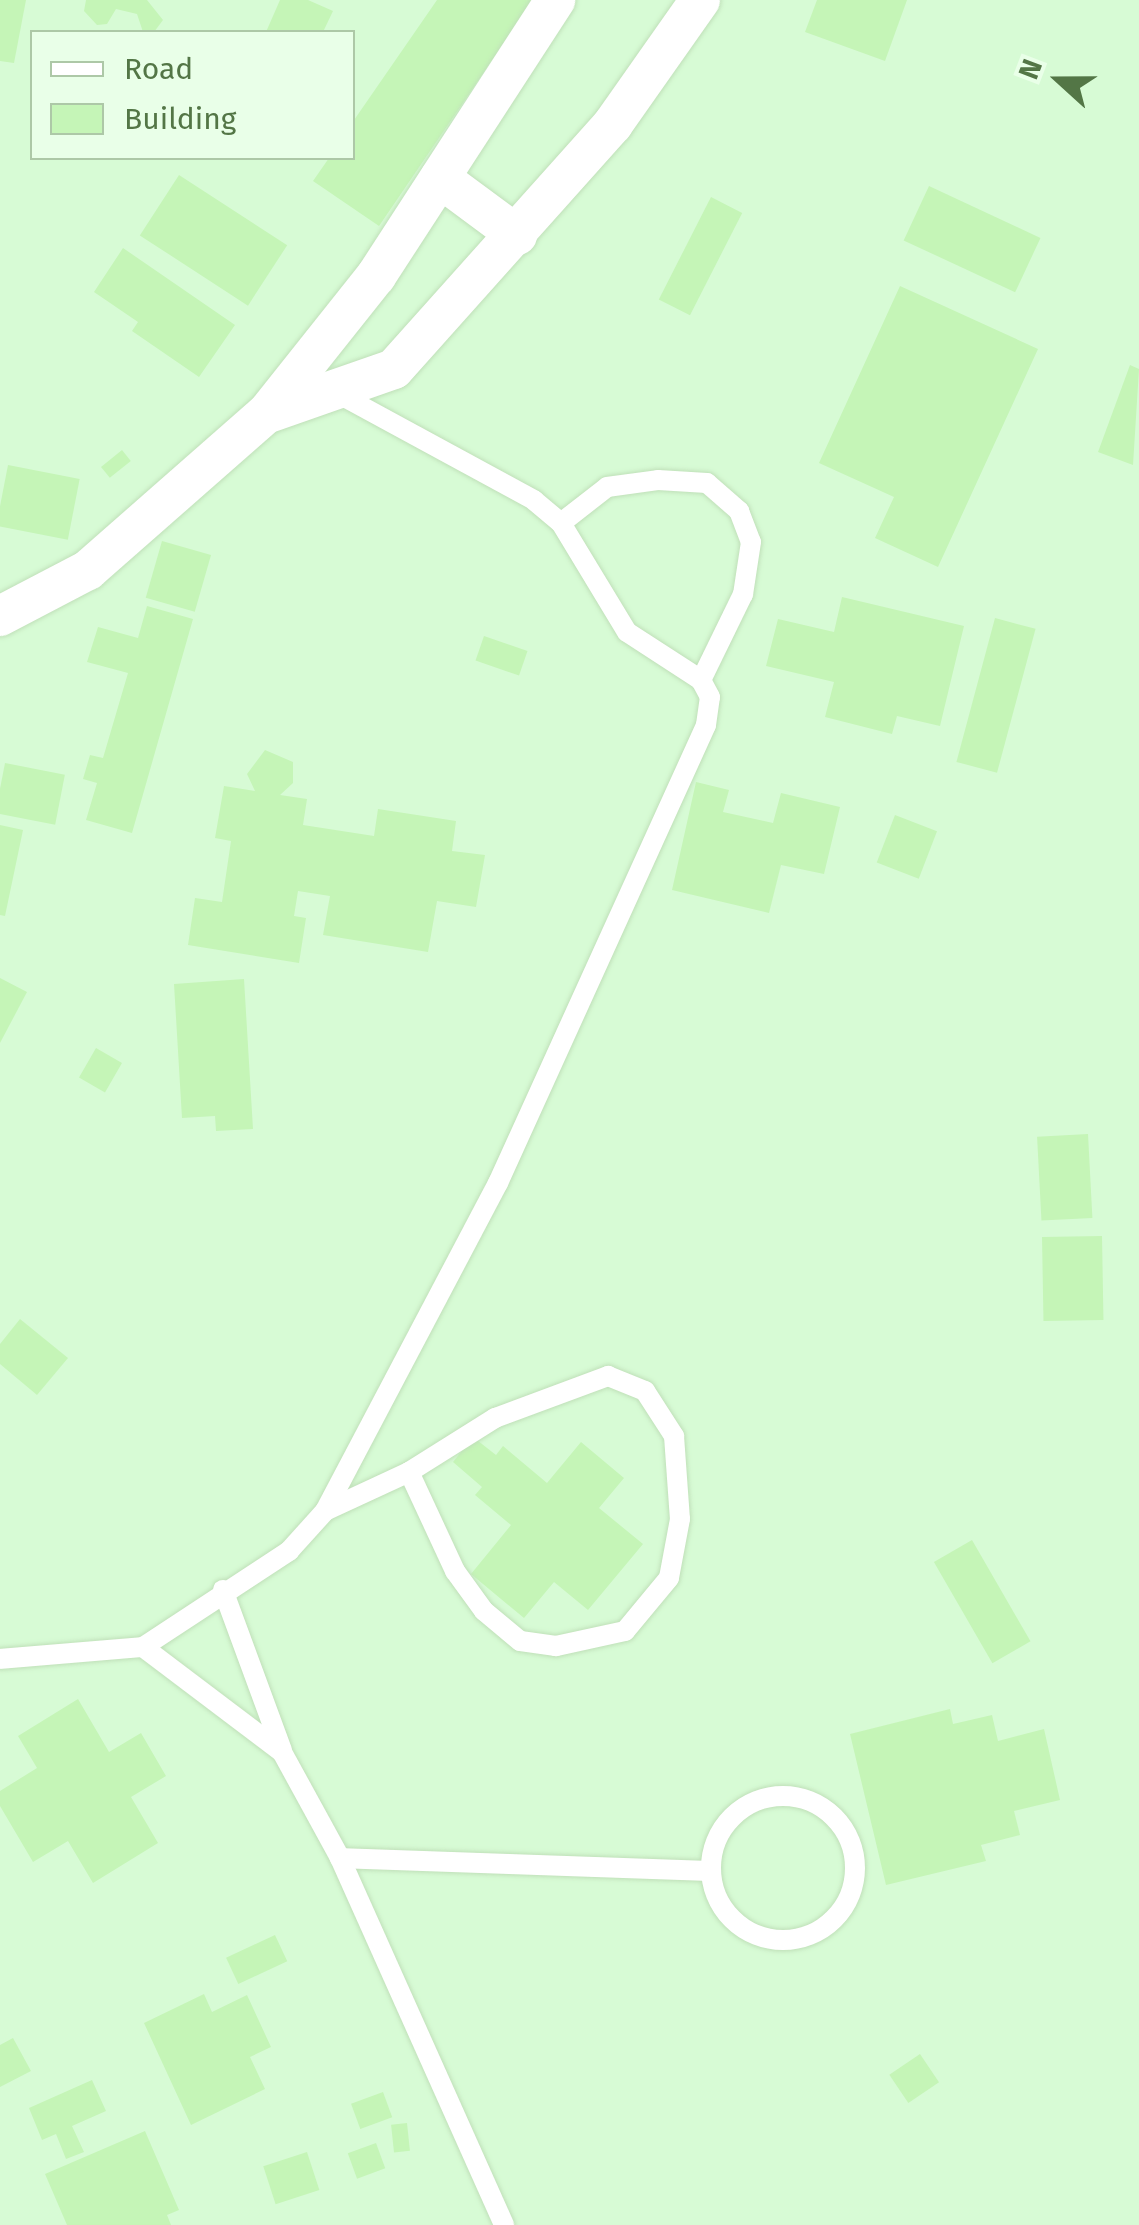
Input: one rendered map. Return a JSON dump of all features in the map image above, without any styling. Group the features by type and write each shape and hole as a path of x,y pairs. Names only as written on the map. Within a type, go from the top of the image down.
{"street":[{"path":"0,616 88,570 267,413 342,325 554,0"},
{"path":"267,413 394,369 613,124 700,0"},
{"path":"440,178 517,234"}],"lane":[{"path":"0,1660 143,1647 223,1590 289,1552 325,1511 498,1183 686,780 706,725 710,696 701,680 627,632 561,523 534,500 331,390"},
{"path":"561,523 608,487 658,480 707,483 739,511 751,542 743,594 701,680"},
{"path":"325,1511 409,1472 495,1418 608,1376 645,1391 674,1436 680,1520 669,1578 625,1631 556,1646 520,1641 484,1612 456,1571 409,1472"},
{"path":"223,1590 282,1752 340,1858 504,2225"},
{"path":"143,1647 282,1752"},
{"path":"778,1795 810,1800 852,1843 858,1862 856,1892 836,1920 807,1937 773,1940 741,1928 718,1904 707,1872 717,1835 743,1807 778,1795"},
{"path":"340,1858 707,1872"}],"shaded area":[{"path":"0,0 1139,0 1139,2225 0,2225"}],"building":[{"path":"0,0 26,0 14,63 0,61"},
{"path":"86,0 147,0 163,20 156,30 142,30 137,14 116,9 107,24 97,25 84,11"},
{"path":"280,0 308,0 333,11 324,30 267,30"},
{"path":"437,0 533,0 379,226 313,181 328,160 355,160 355,119"},
{"path":"817,0 907,0 885,61 805,32"},
{"path":"179,175 287,245 248,306 140,235"},
{"path":"929,186 1040,238 1015,292 904,240"},
{"path":"711,197 742,213 690,315 659,299"},
{"path":"123,248 235,325 199,377 132,331 138,322 94,292"},
{"path":"900,286 1038,349 938,567 875,538 894,497 819,463"},
{"path":"1130,365 1139,369 1133,465 1098,452"},
{"path":"122,450 131,461 110,478 101,467"},
{"path":"8,465 80,479 68,540 0,527"},
{"path":"162,541 211,555 195,612 146,598"},
{"path":"842,597 964,626 940,726 897,716 892,734 825,717 834,682 766,666 778,619 834,632"},
{"path":"147,606 193,619 132,833 86,820 97,783 83,779 90,755 103,758 128,673 87,662 98,627 138,638"},
{"path":"995,618 1036,629 997,773 956,762"},
{"path":"484,636 527,651 519,676 476,661"},
{"path":"265,750 293,762 293,783 280,795 307,799 303,825 374,836 378,809 456,821 452,851 485,855 476,907 437,901 428,952 323,935 330,896 298,891 294,916 306,918 299,963 188,945 195,898 222,902 231,841 215,838 224,786 255,791 247,774"},
{"path":"5,763 65,775 55,825 0,814"},
{"path":"696,782 729,790 723,812 773,823 781,793 840,807 824,874 781,865 769,913 672,890"},
{"path":"895,815 937,831 919,879 877,863"},
{"path":"0,825 23,830 5,916 0,915"},
{"path":"0,978 27,992 0,1043"},
{"path":"244,979 253,1129 216,1131 215,1116 182,1118 174,984"},
{"path":"96,1048 122,1063 105,1092 79,1077"},
{"path":"1088,1134 1092,1218 1041,1221 1037,1137"},
{"path":"1102,1236 1103,1320 1043,1321 1042,1237"},
{"path":"20,1319 68,1358 37,1395 0,1364 0,1344"},
{"path":"473,1437 496,1455 503,1446 547,1483 581,1442 624,1478 599,1508 643,1544 588,1610 554,1582 524,1618 471,1574 511,1525 475,1495 482,1487 453,1462"},
{"path":"972,1540 1030,1641 992,1663 934,1562"},
{"path":"78,1699 109,1752 141,1733 166,1776 131,1797 158,1843 93,1883 68,1841 33,1862 0,1806 0,1791 37,1768 18,1736"},
{"path":"950,1709 953,1724 992,1715 998,1741 1044,1729 1060,1800 1014,1811 1020,1835 981,1845 986,1861 886,1885 850,1734"},
{"path":"275,1935 287,1961 238,1984 226,1958"},
{"path":"204,1994 212,2012 247,1995 271,2047 250,2057 265,2089 191,2125 144,2023"},
{"path":"13,2038 31,2071 0,2087 0,2045"},
{"path":"920,2054 939,2082 908,2103 889,2075"},
{"path":"92,2080 106,2111 72,2126 84,2152 66,2159 56,2134 42,2140 29,2108"},
{"path":"383,2092 392,2117 360,2129 351,2104"},
{"path":"407,2123 410,2151 394,2153 391,2125"},
{"path":"145,2131 179,2210 167,2215 171,2225 67,2225 45,2174"},
{"path":"376,2143 385,2168 357,2179 348,2153"},
{"path":"307,2152 319,2190 276,2204 263,2166"}]}
